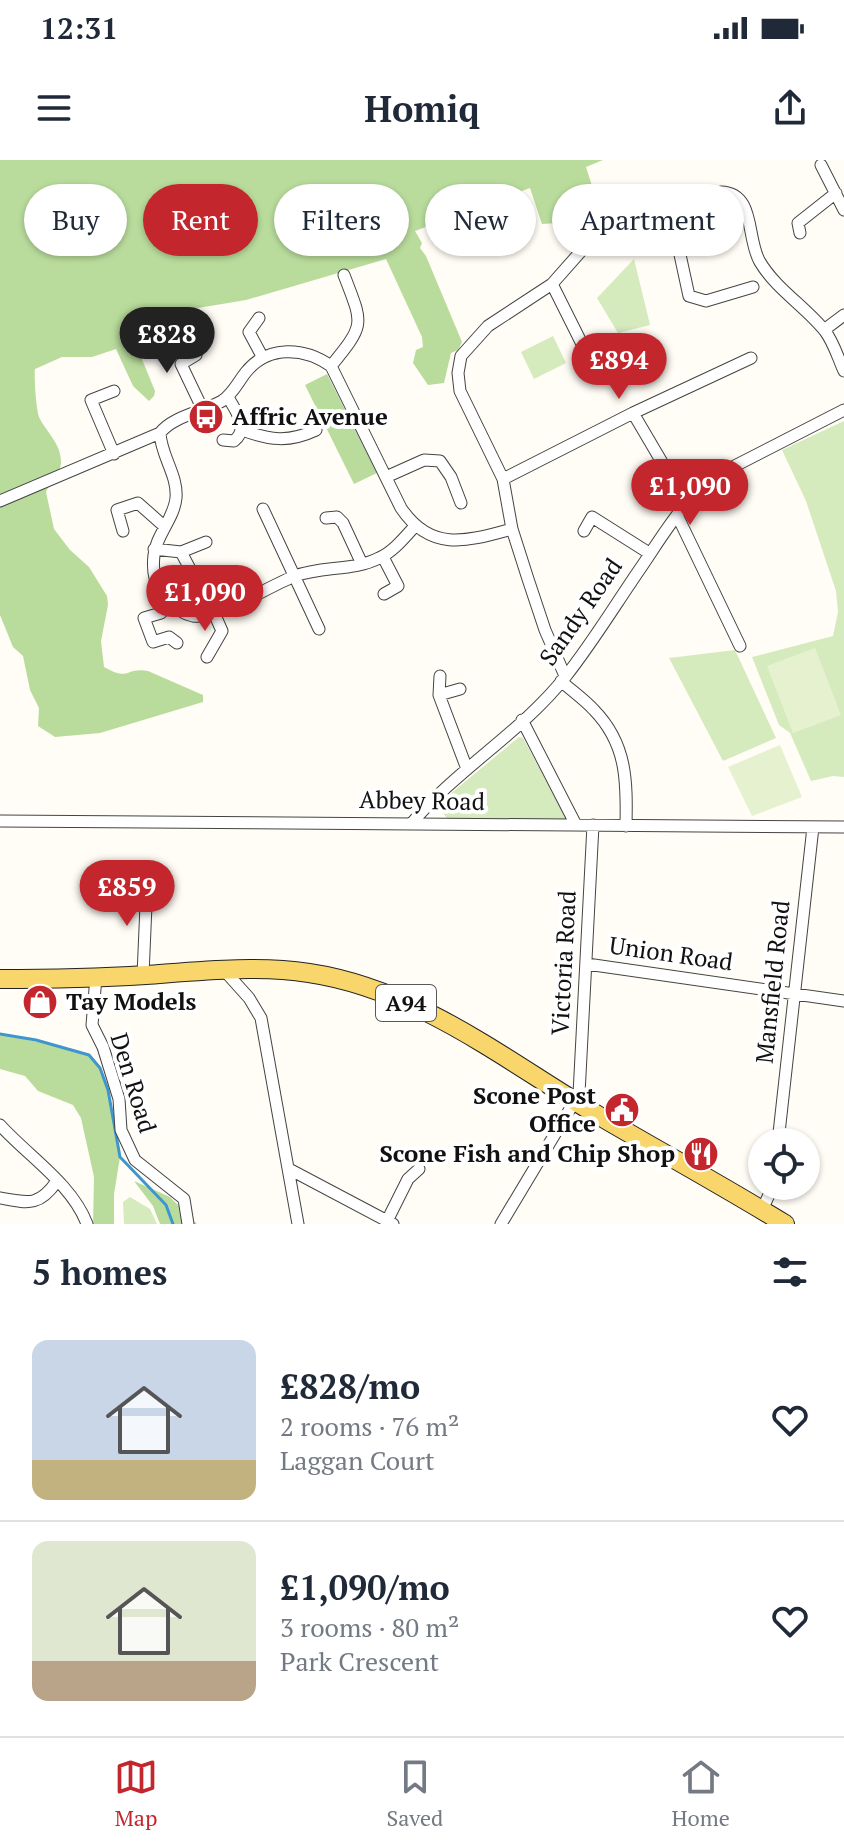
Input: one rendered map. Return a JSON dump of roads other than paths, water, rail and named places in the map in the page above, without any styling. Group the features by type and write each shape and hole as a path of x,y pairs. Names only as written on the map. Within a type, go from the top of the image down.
{"main road":[{"name":"A94","path":"0,979 143,975 223,969 311,973 392,996 477,1040 785,1224"}],"street":[{"path":"821,165 844,210"},
{"path":"800,233 798,223 836,193"},
{"path":"744,204 759,261 824,330 844,371"},
{"path":"577,256 552,284 488,326 461,356 458,373 460,391 503,479 512,529 563,679 593,708 615,741 627,779 626,826"},
{"path":"680,256 689,296 706,301 753,287"},
{"path":"331,366 354,337 360,317 344,275"},
{"path":"552,284 591,362 623,352"},
{"path":"824,330 844,315"},
{"path":"259,318 249,332 263,358"},
{"path":"0,501 114,454 228,397 249,369 271,353 300,351 319,357 331,366 401,508 415,526 430,536 448,541 484,537 512,529"},
{"path":"196,355 181,364 203,410"},
{"path":"503,479 751,358"},
{"path":"114,391 91,400 114,454"},
{"path":"223,440 234,441 242,430 241,421 228,397"},
{"name":"Sandy Road","path":"412,823 435,796 522,720 563,679 649,553 703,485 844,410"},
{"path":"633,413 686,503"},
{"path":"242,430 274,440 287,440 316,430"},
{"path":"160,433 173,473 176,497 154,549 153,574 158,588 169,602 192,616 214,613 296,575 327,567 362,564 383,557 415,526"},
{"path":"386,477 424,460 440,461 451,477 461,503"},
{"path":"123,531 117,510 138,503 165,527"},
{"path":"263,509 319,629"},
{"path":"677,515 740,646"},
{"path":"326,518 337,517 343,523 362,564"},
{"path":"584,531 592,517 649,553"},
{"path":"154,549 181,552 206,542"},
{"path":"181,552 189,567"},
{"path":"383,557 398,586 384,594"},
{"path":"169,602 161,613 144,618 153,642 169,637 177,643"},
{"path":"207,657 222,631 214,613"},
{"path":"440,676 439,695 467,769"},
{"path":"439,695 460,689"},
{"path":"522,720 576,825"},
{"path":"435,796 442,823"},
{"name":"Abbey Road","path":"0,821 844,827"},
{"name":"Victoria Road","path":"575,1101 579,1094 593,825"},
{"name":"Mansfield Road","path":"779,1128 813,827"},
{"path":"143,975 147,882"},
{"name":"Union Road","path":"587,964 844,1001"},
{"path":"223,969 249,998 261,1018 298,1224"},
{"name":"Den Road","path":"96,977 92,1025 103,1047 119,1099 121,1130 135,1160 184,1199 188,1224"},
{"path":"501,1224 575,1101"},
{"path":"0,1125 57,1181 87,1224"},
{"path":"289,1169 390,1222 408,1179 419,1169"},
{"path":"0,1198 36,1202 57,1181"},
{"path":"762,1210 767,1200"}],"waterway":[{"path":"0,1034 36,1040 89,1055 100,1068 108,1090 120,1157 166,1205 173,1224"}],"place":[{"name":"Affric Avenue","path":"206,417"},
{"name":"Tay Models","path":"40,1002"},
{"name":"Scone Post Office","path":"622,1110"},
{"name":"Scone Fish and Chip Shop","path":"701,1154"}]}
